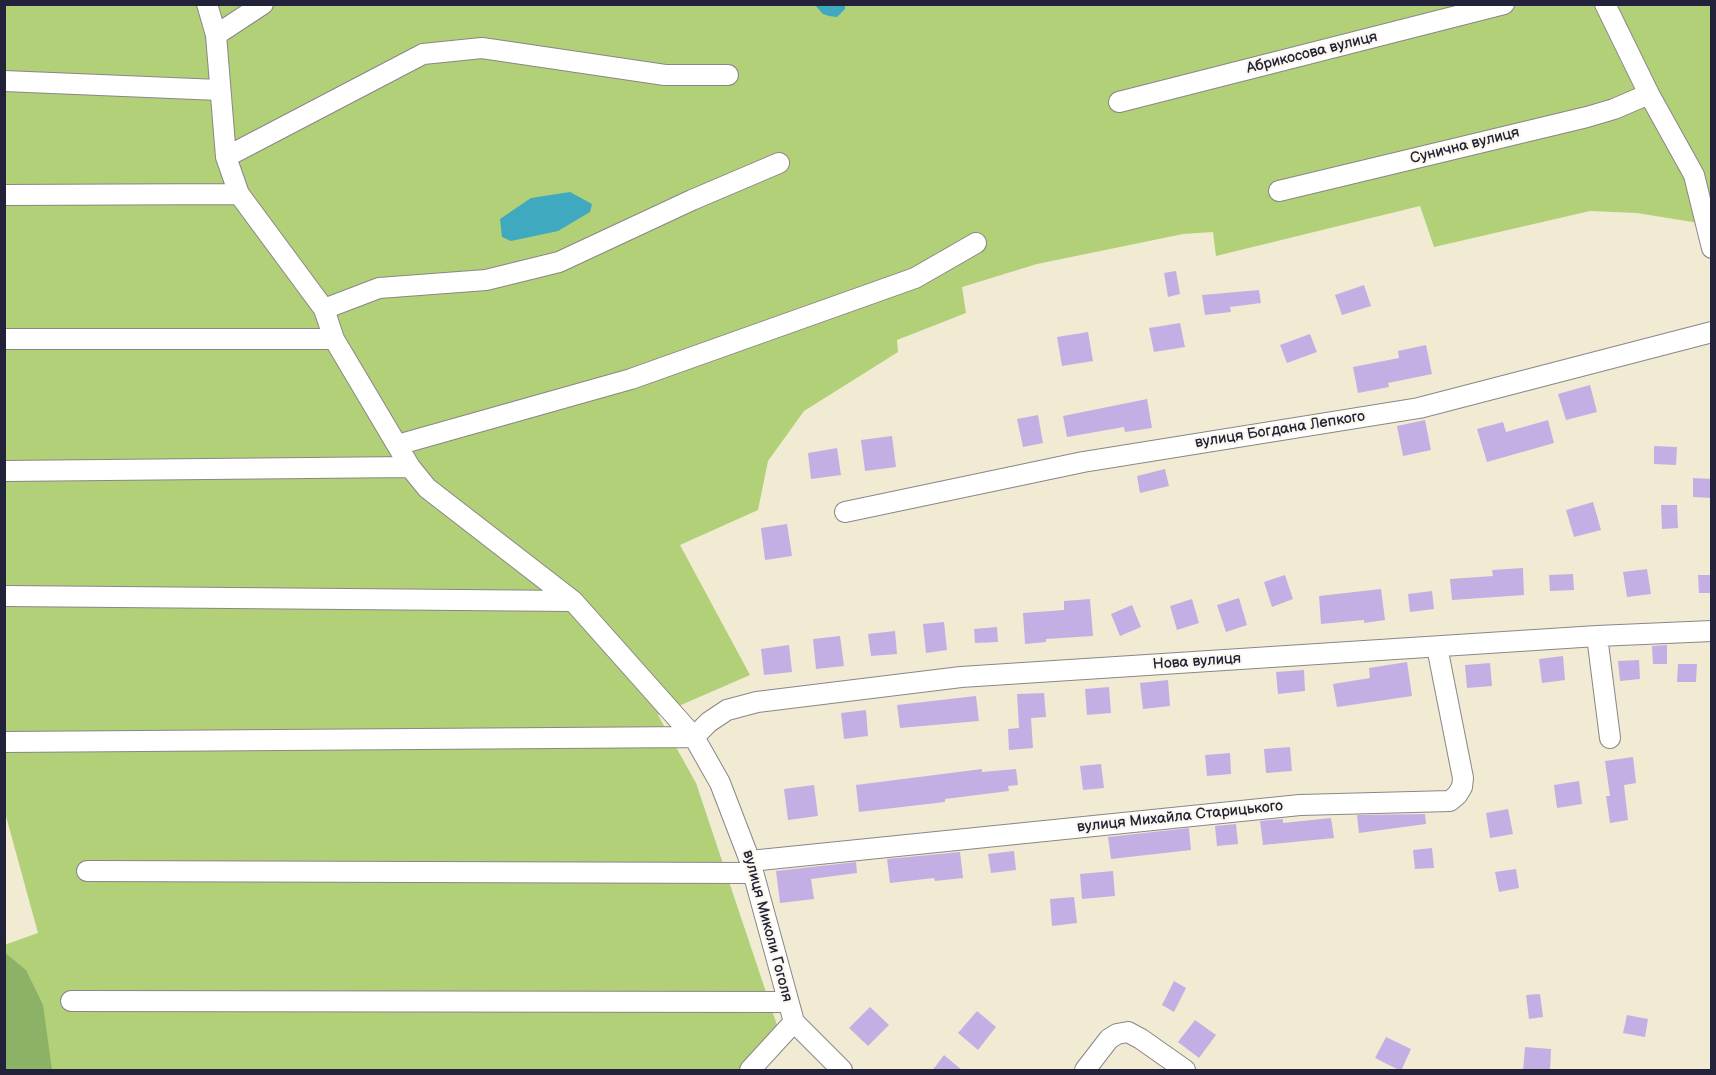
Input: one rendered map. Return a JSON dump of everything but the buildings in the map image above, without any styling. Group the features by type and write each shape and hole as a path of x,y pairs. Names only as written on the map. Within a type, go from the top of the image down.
{"street":[{"name":"вулиця Миколи Гоголя","path":"207,4 216,35 226,157 239,194 324,309 334,339 410,467 427,488 573,601 694,737 720,783 752,867 794,1022 842,1071"},
{"path":"216,35 262,4"},
{"name":"Абрикосова вулиця","path":"1119,102 1504,4"},
{"path":"1605,4 1649,94 1694,175 1712,248"},
{"path":"226,157 423,54 482,48 665,75 728,75"},
{"path":"4,81 219,90"},
{"name":"Сунична вулиця","path":"1279,191 1587,117 1614,109 1649,94"},
{"path":"324,309 379,288 486,280 560,262 779,163"},
{"path":"4,195 239,194"},
{"path":"397,445 642,375 915,278 976,243"},
{"name":"вулиця Богдана Лепкого","path":"845,512 1083,462 1419,408 1712,332"},
{"path":"4,339 334,339"},
{"path":"4,471 410,467"},
{"path":"4,596 573,601"},
{"name":"Нова вулиця","path":"694,737 709,722 728,710 757,702 961,677 1597,636 1712,632"},
{"path":"1597,636 1610,738"},
{"name":"вулиця Михайла Старицького","path":"752,867 1300,805 1450,801 1462,787 1463,778 1437,647"},
{"path":"4,742 694,737"},
{"path":"87,871 752,867"},
{"path":"71,1000 787,1002"},
{"path":"750,1071 794,1022"},
{"path":"1085,1071 1108,1039 1128,1032 1185,1071"}],"green space":[{"path":"5,5 1711,5 1711,225 1637,213 1590,211 1434,247 1420,206 1216,256 1213,232 1183,234 1037,264 962,287 966,313 897,340 898,352 804,411 768,461 758,510 680,545 750,675 658,715 696,783 778,1028 741,1070 5,1070 4,945 38,933 4,809"},
{"path":"4,952 26,970 43,1005 52,1070 5,1070"}],"water":[{"path":"815,5 845,5 845,9 837,17 829,16 823,14"},
{"path":"570,192 592,204 590,212 558,231 511,241 502,237 500,219 531,198"}]}
